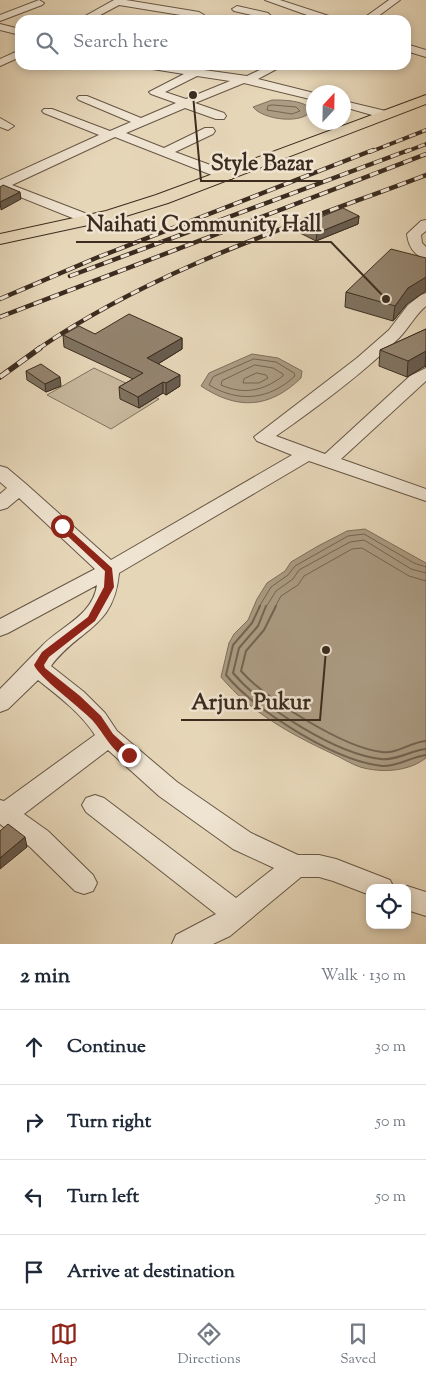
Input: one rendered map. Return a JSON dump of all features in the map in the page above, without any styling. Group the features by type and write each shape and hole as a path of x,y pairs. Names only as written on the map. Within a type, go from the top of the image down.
{"main road":[{"path":"0,239 90,220 162,199 227,176 426,99"}],"street":[{"path":"169,0 181,3 172,10"},
{"path":"270,0 316,15"},
{"path":"377,0 393,1"},
{"path":"92,15 119,1 199,15"},
{"path":"373,15 393,1"},
{"path":"0,18 39,3"},
{"path":"237,9 261,15"},
{"path":"0,27 15,31"},
{"path":"411,49 426,54"},
{"path":"0,63 15,56"},
{"path":"186,70 155,91 158,94 220,116"},
{"path":"192,70 245,80 306,95"},
{"path":"213,74 221,70"},
{"path":"0,185 113,134 267,70"},
{"path":"83,98 142,122"},
{"path":"351,106 386,115"},
{"path":"74,121 108,109"},
{"path":"48,111 227,176"},
{"path":"165,152 209,131"},
{"path":"0,185 53,204 90,220"},
{"path":"426,224 414,234 415,244 426,255"},
{"path":"426,298 414,308 395,333 370,355 292,417 262,437 328,462 426,495"},
{"path":"370,355 394,352 403,348"},
{"path":"328,462 423,379"},
{"path":"0,628 109,570 307,454"},
{"path":"0,472 109,570 109,587 91,619 45,654 39,665 0,703"},
{"path":"0,504 19,488"},
{"path":"39,665 41,670 76,698 97,719 109,736 168,789 242,841 296,866 319,866 336,870 372,884"},
{"path":"84,883 39,839 3,812 109,736"},
{"path":"96,805 236,914"},
{"path":"186,944 220,927 296,866"},
{"path":"411,899 426,904"}],"shaded area":[{"path":"94,368 159,399 111,429 47,395"}],"water":[{"path":"272,100 299,102 306,106 306,115 292,119 274,118 265,115 253,107"},
{"path":"252,354 278,358 302,371 301,378 277,396 252,403 227,399 201,386 209,373"},
{"path":"365,529 426,563 426,758 403,769 377,770 360,767 302,739 258,712 232,690 221,677 229,643 234,634 248,620 257,599 267,583 285,571 291,562 318,546 347,531"}],"building":[{"path":"3,185 20,192 0,202 0,187"},
{"path":"343,208 359,216 317,233 301,225"},
{"path":"391,249 426,258 426,277 408,288 395,306 346,292"},
{"path":"129,314 182,338 147,358 180,375 166,383 163,382 138,397 119,387 143,373 63,335 79,326 95,334"},
{"path":"426,329 426,351 408,361 380,350"},
{"path":"41,364 60,377 45,384 26,371"},
{"path":"8,824 25,837 0,858 0,831"}],"railway":[{"path":"370,152 426,130"},
{"path":"405,152 426,144"},
{"path":"0,299 96,258 373,150"},
{"path":"70,276 409,150"},
{"path":"0,317 426,154"},
{"path":"38,349 83,320 130,295 227,250 426,175"},
{"path":"0,377 40,348"}],"place":[{"name":"Style Bazar","path":"193,95"},
{"name":"Naihati Community Hall","path":"386,299"},
{"name":"Arjun Pukur","path":"326,650"}],"route":[{"path":"62,526 109,570 109,587 91,619 45,654 39,665 41,670 76,698 97,719 109,736 129,755"}]}
